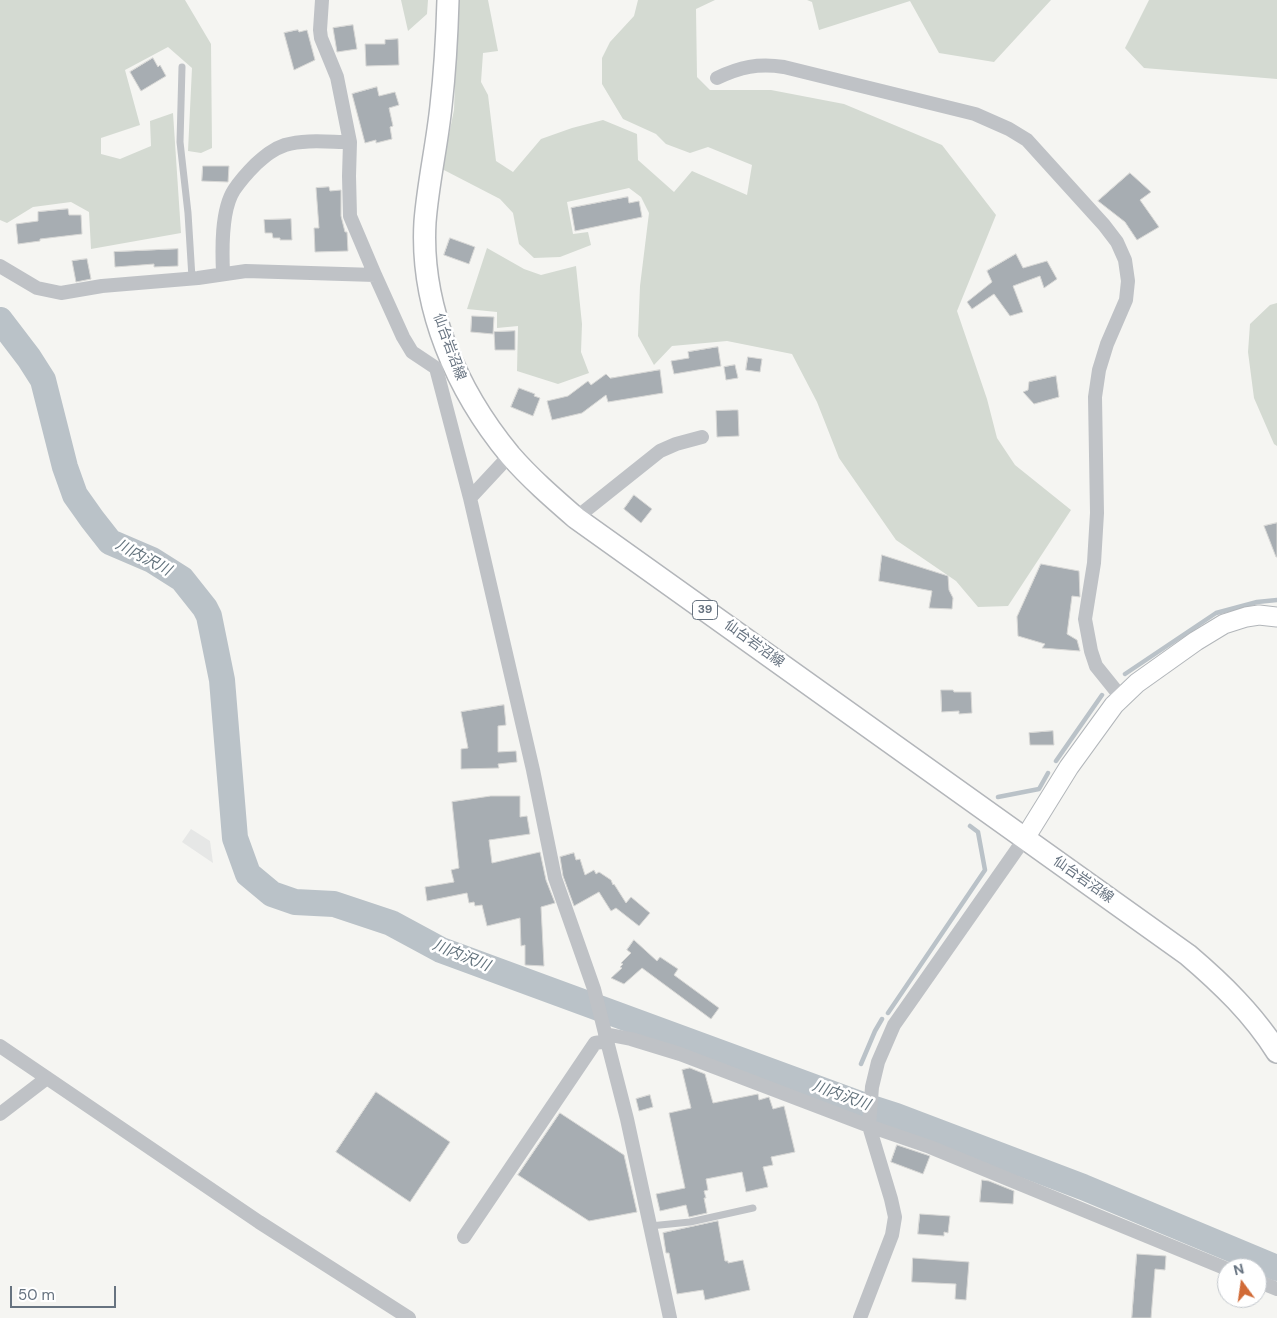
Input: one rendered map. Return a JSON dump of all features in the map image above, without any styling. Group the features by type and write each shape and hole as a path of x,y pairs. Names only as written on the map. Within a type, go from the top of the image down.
{"main road":[{"name":"仙台岩沼線","path":"448,0 441,107 428,188 425,223 426,268 434,307 445,345 456,372 476,408 510,456 544,490 576,518 1188,954 1246,1010 1277,1052"}],"street":[{"path":"322,0 320,30 337,77 350,142 350,216 402,337 412,352 436,368 470,498 533,770 555,878 594,989 627,1119 670,1318"},
{"path":"716,78 735,70 752,66 784,66 975,114 992,120 1027,140 1118,242 1125,260 1128,281 1126,300 1107,344 1099,370 1095,397 1097,513 1094,563 1086,619 1091,651 1096,666 1121,697"},
{"path":"223,273 222,242 225,216 233,192 250,170 268,152 285,145 310,141 350,142"},
{"path":"0,266 36,288 61,293 102,286 246,271 375,274"},
{"path":"576,518 660,451 676,444 702,437"},
{"path":"470,498 510,456"},
{"path":"860,1318 892,1235 895,1217 869,1123 871,1094 878,1062 894,1024 1025,838 1069,767 1121,697 1137,683 1196,641 1224,624 1259,615 1277,616"},
{"path":"605,1033 680,1054 869,1123 1217,1265"},
{"path":"464,1237 595,1043 605,1033"},
{"path":"0,1046 259,1222 409,1318"},
{"path":"0,1114 47,1078"}],"lane":[{"path":"182,67 180,142 188,213 192,278"},
{"path":"650,1226 690,1222 753,1208"}],"shaded area":[{"path":"0,0 185,0 211,44 212,148 201,153 188,151 192,68 168,47 125,70 140,125 101,138 101,154 120,159 151,146 150,121 173,113 181,233 91,249 89,212 71,202 33,207 7,223 0,220"},
{"path":"401,0 428,0 427,14 408,31"},
{"path":"458,0 488,0 498,51 483,53 481,82 488,95 496,161 513,172 541,139 603,120 637,134 638,160 674,192 692,171 747,195 752,165 708,147 690,153 666,144 656,134 623,119 602,84 602,58 610,42 634,16 638,0 715,0 696,9 697,77 710,90 771,90 844,104 942,145 996,215 957,311 987,399 997,438 1015,465 1071,510 1008,606 978,607 956,581 896,540 839,458 817,402 792,354 727,341 672,346 654,365 638,336 640,286 649,213 641,197 629,188 567,202 573,234 588,232 591,245 560,257 534,258 519,244 513,213 500,199 442,169 454,110"},
{"path":"807,0 1051,0 994,62 939,53 910,1 819,30 812,2"},
{"path":"1149,0 1277,0 1277,79 1144,68 1125,48"},
{"path":"487,248 524,269 541,275 576,266 582,324 581,352 589,373 558,384 517,371 518,326 497,328 497,312 467,309"},
{"path":"1277,303 1277,446 1274,444 1254,398 1248,352 1250,324 1270,305"},
{"path":"191,829 210,841 213,863 182,842"}],"building":[{"path":"353,25 357,49 337,52 333,28"},
{"path":"298,30 299,32 307,30 315,60 294,70 284,33"},
{"path":"398,39 399,65 366,66 365,44 385,44 385,40"},
{"path":"153,58 158,67 160,65 166,76 141,91 130,72"},
{"path":"377,87 379,96 395,92 399,105 389,108 393,126 390,127 392,139 376,143 376,140 365,143 352,94"},
{"path":"203,166 229,166 228,182 202,181"},
{"path":"1130,173 1151,192 1140,200 1159,227 1137,240 1125,222 1098,201"},
{"path":"329,187 330,191 341,190 341,216 345,232 347,232 348,251 315,252 314,228 319,228 316,188"},
{"path":"628,197 629,203 639,201 642,217 575,231 571,208"},
{"path":"68,209 69,215 81,215 82,234 40,239 40,241 18,244 16,224 38,221 38,212"},
{"path":"291,219 292,240 280,240 280,238 273,238 272,233 265,233 264,220"},
{"path":"450,238 475,247 469,264 444,255"},
{"path":"178,249 178,266 154,267 154,264 115,267 114,252"},
{"path":"1016,254 1023,268 1047,261 1057,279 1044,288 1040,276 1013,286 1023,312 1010,316 994,294 972,309 967,302 992,282 987,271"},
{"path":"87,259 91,279 76,282 72,261"},
{"path":"472,316 494,317 493,334 471,332"},
{"path":"515,331 515,350 495,350 494,332"},
{"path":"718,347 721,366 674,374 671,361 689,358 688,352"},
{"path":"748,357 762,359 760,372 746,370"},
{"path":"735,365 738,378 726,380 724,367"},
{"path":"660,370 663,393 608,402 606,395 582,413 552,420 547,401 568,396 588,381 591,385 606,374 610,378"},
{"path":"1056,376 1059,397 1034,404 1023,392 1028,390 1029,382"},
{"path":"519,388 540,398 533,416 511,407"},
{"path":"738,410 739,436 717,437 716,411"},
{"path":"634,495 652,509 641,523 624,509"},
{"path":"1277,523 1277,557 1276,557 1264,526"},
{"path":"882,555 948,576 949,590 953,598 952,609 929,608 932,591 879,581"},
{"path":"1041,564 1079,571 1080,597 1072,596 1067,634 1077,640 1080,651 1042,648 1045,644 1018,636 1017,617"},
{"path":"941,690 971,692 972,713 959,714 959,711 942,712"},
{"path":"504,705 506,725 498,726 498,752 516,751 517,762 498,764 499,768 461,769 461,749 468,748 461,712"},
{"path":"1053,731 1054,745 1030,745 1029,733"},
{"path":"491,796 520,796 520,817 527,816 530,834 489,840 492,863 540,852 546,880 555,903 541,907 544,966 525,965 525,945 521,946 520,918 487,926 482,905 475,906 474,902 469,903 467,893 427,901 425,887 454,882 451,870 459,868 452,802"},
{"path":"574,853 576,860 580,859 585,875 594,870 596,874 599,872 611,880 626,903 631,897 650,913 639,926 616,908 611,911 599,892 574,906 563,876 560,857"},
{"path":"634,940 657,961 660,957 678,969 674,975 719,1008 711,1019 642,968 624,984 611,978 622,968 620,967 623,964 621,963 631,953 627,950"},
{"path":"690,1068 705,1074 713,1103 758,1094 759,1100 769,1097 773,1109 784,1106 795,1152 771,1157 773,1165 763,1167 768,1187 746,1192 742,1172 706,1179 708,1190 704,1191 706,1198 704,1198 707,1213 689,1217 686,1205 660,1211 656,1194 685,1188 669,1113 691,1108 682,1070"},
{"path":"376,1092 450,1142 410,1202 336,1152"},
{"path":"650,1095 653,1107 639,1111 636,1099"},
{"path":"560,1113 624,1155 637,1212 589,1221 518,1175"},
{"path":"897,1145 930,1156 923,1174 891,1162"},
{"path":"982,1180 1014,1191 1013,1204 980,1202"},
{"path":"920,1214 950,1216 948,1233 944,1232 944,1236 918,1234"},
{"path":"718,1221 725,1261 728,1261 728,1263 743,1260 750,1290 705,1300 703,1290 677,1294 669,1253 666,1253 663,1233"},
{"path":"1137,1254 1166,1256 1165,1270 1155,1269 1151,1318 1132,1318"},
{"path":"913,1258 969,1262 966,1300 955,1299 956,1284 912,1282"}],"waterway":[{"name":"川内沢川","path":"0,320 43,380 65,467 75,495 110,542 152,560 182,579 209,616 222,680 235,838 248,874 272,894 295,902 334,904 391,923 441,950 896,1116 1083,1187 1277,1268"},
{"path":"1125,674 1216,613 1257,602 1277,600"},
{"path":"1056,761 1102,695"},
{"path":"998,797 1039,789 1048,773"},
{"path":"888,1013 985,870 978,832 970,826"},
{"path":"861,1064 882,1019"},
{"path":"857,1094 857,1103"}]}
